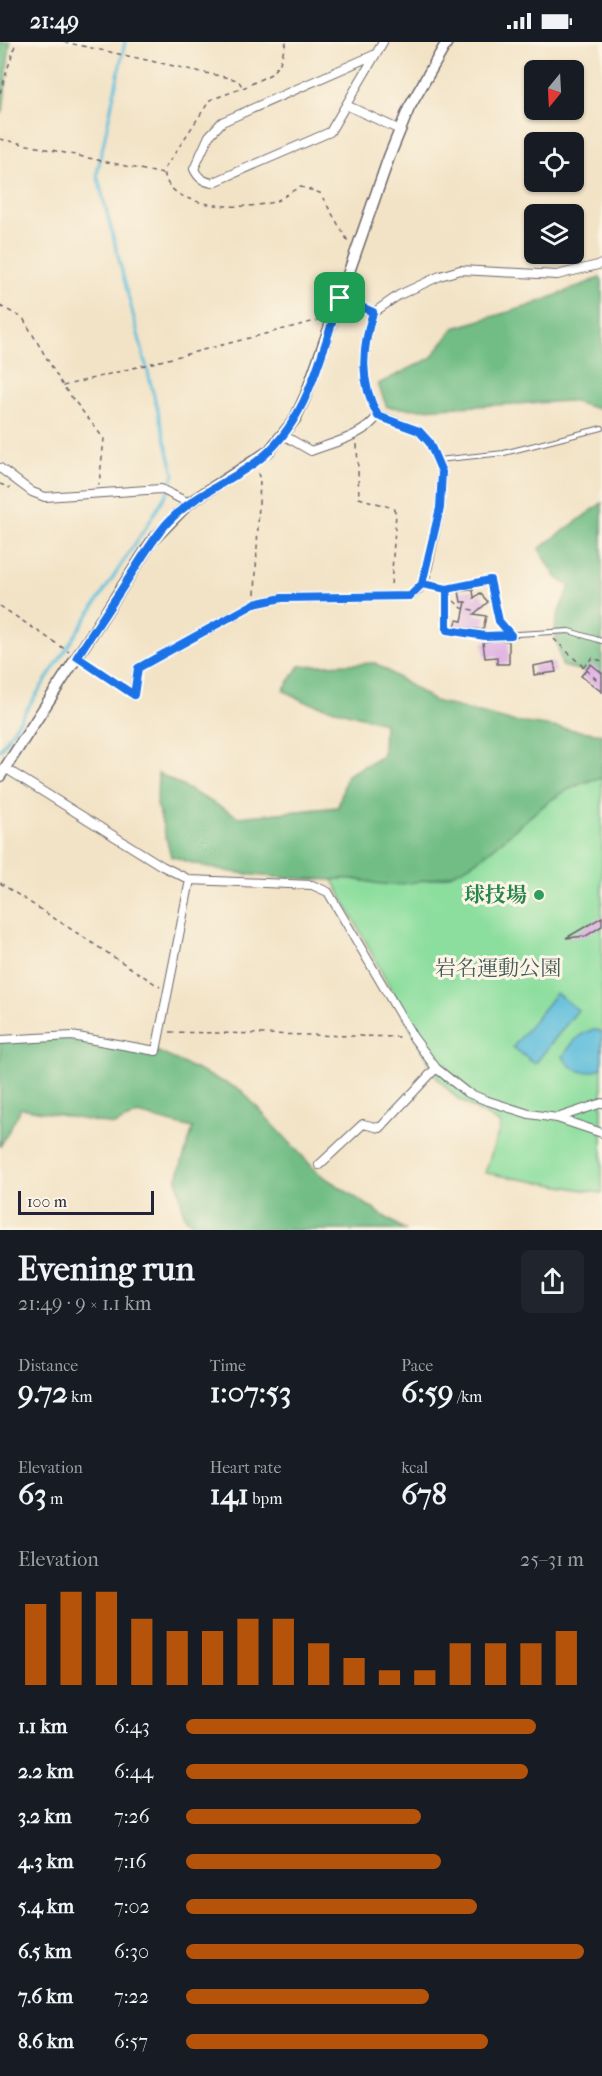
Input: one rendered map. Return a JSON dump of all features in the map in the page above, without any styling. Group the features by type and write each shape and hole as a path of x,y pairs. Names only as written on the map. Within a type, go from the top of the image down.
{"street":[{"path":"376,54 222,122 209,136 194,170 202,180 212,183 330,132 346,105 376,54 383,42"},
{"path":"447,42 400,130 306,395 283,435 254,463 189,503 152,542 2,772 162,866 190,880 312,885 328,892 413,1037 436,1068 466,1092 485,1100 530,1114 557,1118 571,1125 602,1133"},
{"path":"346,105 400,130"},
{"path":"134,695 138,668 254,604 282,598 410,596 422,584 440,508 442,472 429,442 419,431 378,416 370,402 363,372 364,350 373,312 399,295 440,276 460,270 557,275 602,264"},
{"path":"340,298 373,312"},
{"path":"283,435 311,451 358,432 373,424 378,416"},
{"path":"0,468 32,492 45,497 161,489 189,503"},
{"path":"0,1040 72,1036 156,1051 190,880"},
{"path":"319,1165 363,1124 380,1128 436,1068"},
{"path":"557,1118 602,1103"}],"lane":[{"path":"438,460 504,453 602,428"},
{"path":"422,584 447,589 490,580 499,621 511,635"},
{"path":"447,589 447,630 485,636 569,630 602,640"}],"path":[{"path":"0,93 16,42"},
{"path":"64,42 238,80 243,88"},
{"path":"0,139 164,174"},
{"path":"0,306 22,318 63,386 104,439 97,494"},
{"path":"63,386 321,318 332,321"},
{"path":"358,432 359,498 393,508 396,513 391,596"},
{"path":"254,463 260,480 254,604"},
{"path":"448,597 462,608 473,610 473,612"},
{"path":"0,606 134,695"},
{"path":"562,647 597,680"},
{"path":"583,667 592,658 602,661"},
{"path":"0,883 168,992"},
{"path":"160,1031 413,1037"}],"green space":[{"path":"0,42 10,42 3,112 0,114"},
{"path":"600,278 602,280 602,410 570,401 419,409 387,407 378,384 431,358 454,328 529,306"},
{"path":"602,503 602,675 562,666 556,626 559,610 570,587 557,578 539,549"},
{"path":"375,663 434,701 510,721 602,734 602,778 580,784 560,794 472,864 452,874 422,881 393,885 356,879 271,877 211,868 171,856 157,804 158,773 239,817 338,807 347,775 383,756 384,723 303,701 283,690 300,666"},
{"name":"岩名運動公園","path":"602,778 602,1193 485,1173 501,1124 458,1099 438,1079 333,880 350,879 395,883 427,880 452,874 472,864 490,851 560,794 580,784"},
{"path":"72,1036 156,1051 241,1090 318,1173 405,1230 199,1230 184,1216 177,1178 193,1128 138,1114 114,1125 21,1108 0,1147 0,1041"}],"water":[{"path":"556,993 578,1010 535,1064 513,1047"},
{"path":"596,1030 602,1032 602,1067 586,1072 570,1066 563,1057 573,1043 585,1032"}],"building":[{"path":"473,590 474,598 480,593 488,602 474,614 486,616 483,630 455,627 457,620 462,621 466,602 461,602 459,591"},
{"path":"509,641 509,664 497,664 497,657 485,658 483,642"},
{"path":"554,662 556,672 534,675 533,666"},
{"path":"591,664 602,673 602,692 581,676"},
{"path":"602,917 602,926 586,936 566,938"}],"waterway":[{"path":"0,750 146,527 168,491 174,474 97,174 125,42"}],"place":[{"name":"球技場","path":"539,895"}],"route":[{"path":"340,298 306,395 295,419 269,451 254,463 189,503 169,521 152,542 77,657 134,695 138,668 254,604 282,598 410,596 422,584 442,588 447,589 447,630 485,636 511,635 499,621 490,580 447,589 442,588 422,584 426,576 440,508 442,472 429,442 419,431 378,416 370,402 363,372 364,350 373,312 340,298"}]}
